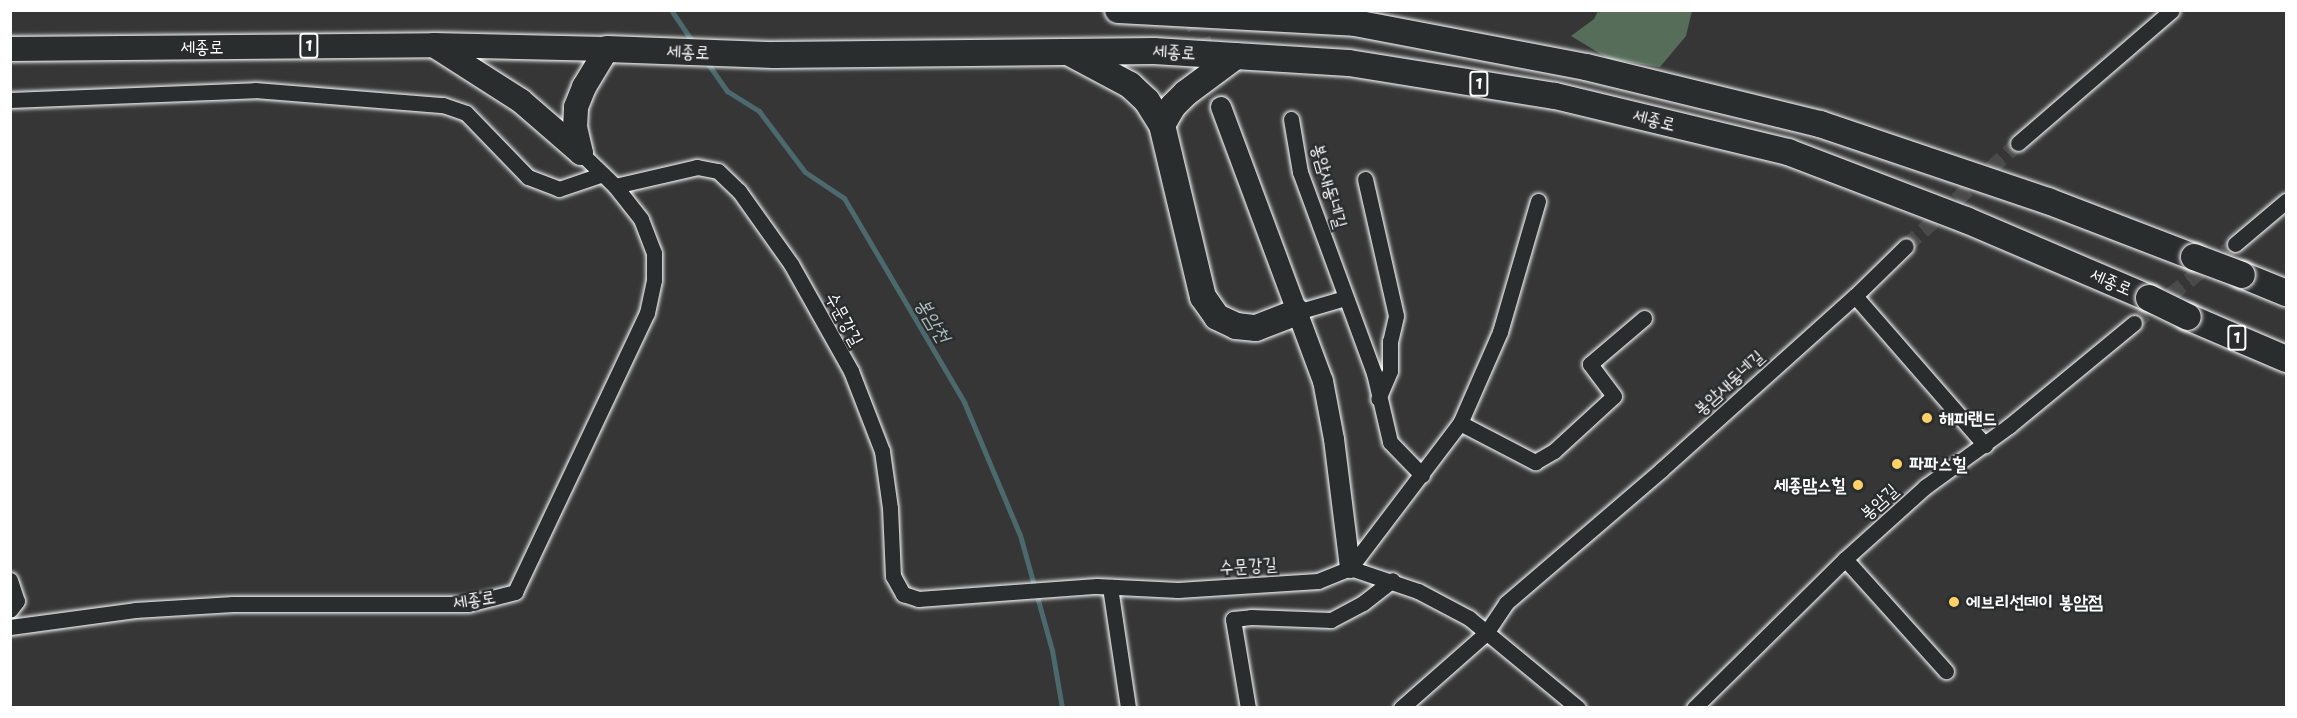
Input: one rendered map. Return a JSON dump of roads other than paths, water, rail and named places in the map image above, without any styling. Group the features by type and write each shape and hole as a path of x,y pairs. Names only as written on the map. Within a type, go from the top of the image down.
{"highway":[{"name":"세종로","path":"1118,10 1171,11 1355,23 1586,67 1820,124 2048,201 2286,293"},
{"name":"세종로","path":"608,50 774,55 1155,51 1349,63 1555,96 1788,152 1966,220 2286,359"},
{"path":"1067,52 1130,85 1147,101 1162,125 1203,297 1217,317 1236,326 1256,328 1297,312"},
{"path":"1162,125 1173,106 1186,93 1236,56"}],"main road":[{"name":"세종로","path":"10,49 434,45 608,50"},
{"path":"434,45 521,101 581,153"},
{"path":"581,153 574,128 576,107 584,87 608,50"}],"street":[{"path":"2018,143 2172,10"},
{"path":"10,100 255,90 443,105 466,113 528,177 559,189 603,174"},
{"path":"1221,107 1323,381 1334,439 1350,568"},
{"name":"봉암새동네길","path":"1291,118 1300,172 1344,298 1374,373 1378,399 1390,442 1422,475"},
{"name":"세종로","path":"10,627 135,610 233,604 468,604 515,592 647,313 654,280 654,253 641,219 615,186 581,153"},
{"name":"수문강길","path":"615,186 697,167 718,171 739,191 791,264 851,371 882,450 890,508 892,576 903,594 918,599 1103,587 1178,590 1318,581 1350,568"},
{"name":"봉암새동네길","path":"1365,179 1396,316 1390,342 1390,371 1378,399"},
{"path":"1350,568 1460,423 1500,332 1538,201"},
{"path":"2235,244 2286,201"},
{"name":"봉암새동네길","path":"1401,708 1486,633 1506,603 1661,470 1855,296 1906,246"},
{"path":"1855,296 1985,445"},
{"path":"1297,312 1344,298"},
{"path":"1460,423 1535,462 1554,451 1614,396 1590,364 1644,318"},
{"name":"봉암길","path":"1695,708 1845,559 1925,487 1985,445 2134,323"},
{"path":"1845,559 1946,671"},
{"path":"1350,568 1392,580 1469,618 1578,708"},
{"path":"10,580 17,601 10,610"},
{"path":"1248,708 1233,620 1251,616 1331,620 1362,603 1392,580"},
{"path":"1103,587 1128,708"}],"waterway":[{"name":"봉암천","path":"671,10 694,44"},
{"name":"봉암천","path":"706,61 727,91 759,111 805,172 844,198 964,402 1020,535 1052,650 1062,708"}],"tunnel":[{"path":"1192,10 1221,107"},
{"path":"1906,246 2018,143"},
{"path":"2134,323 2235,244"}],"place":[{"name":"해피랜드","path":"1927,418"},
{"name":"파파스힐","path":"1897,464"},
{"name":"세종맘스힐","path":"1858,485"},
{"name":"에브리선데이 봉암점","path":"1954,602"}]}
